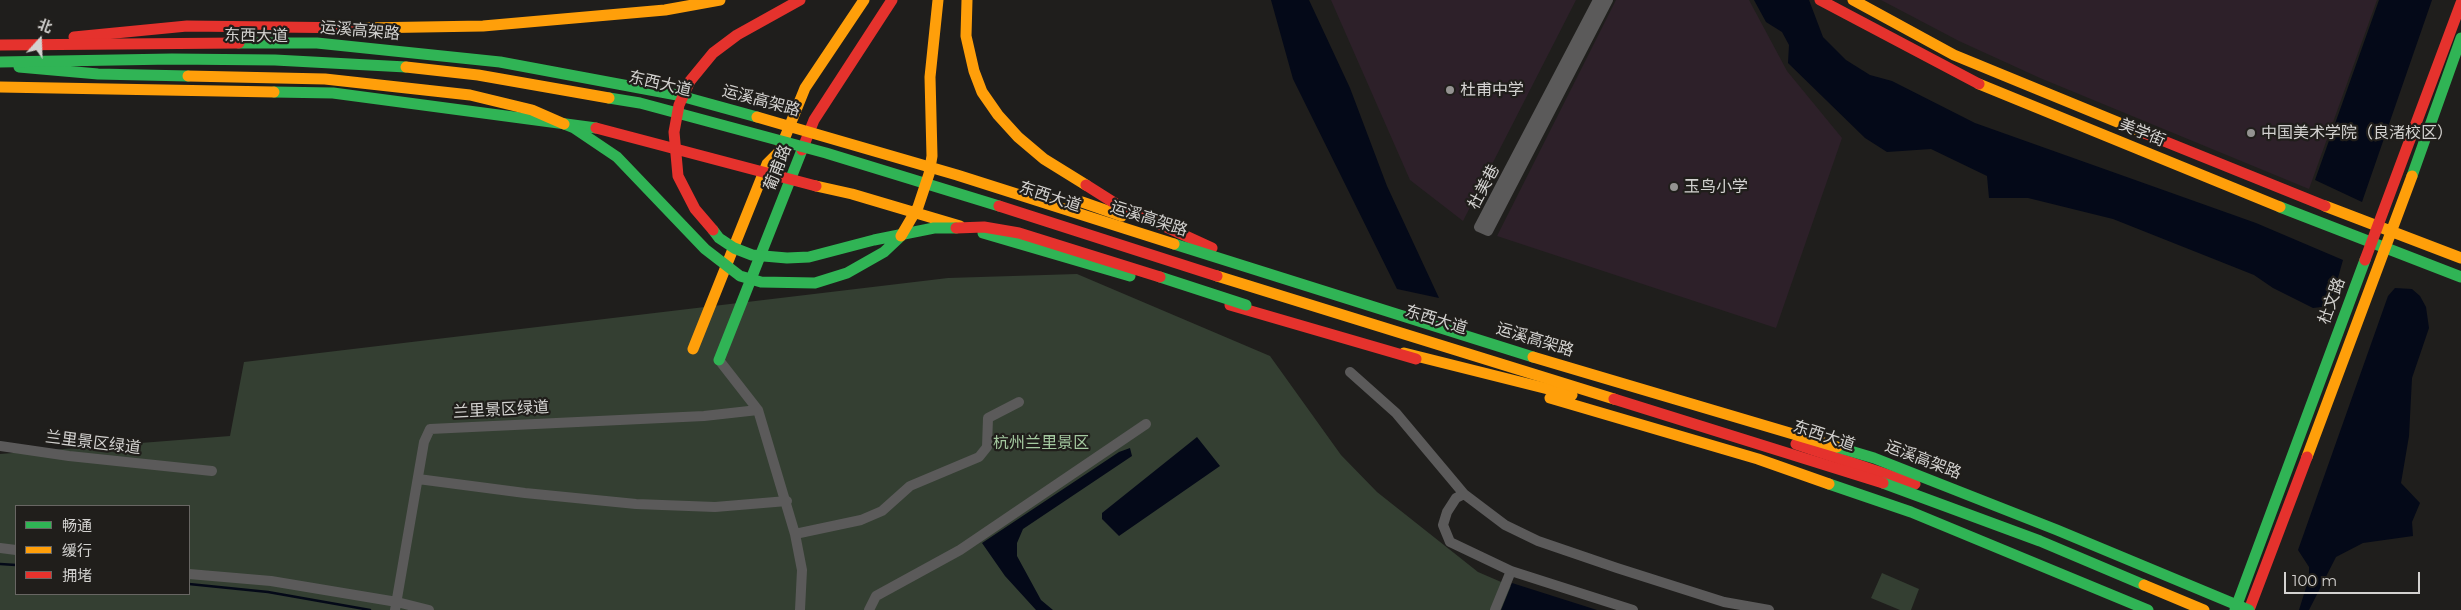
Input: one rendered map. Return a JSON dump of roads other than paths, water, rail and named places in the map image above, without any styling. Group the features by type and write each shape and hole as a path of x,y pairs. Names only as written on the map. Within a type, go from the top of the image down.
{"main road":[{"path":"2,47 187,26 394,28 483,26 665,10 720,0"},
{"path":"800,0 737,35 713,53 690,81 680,105 674,132 678,176 686,194 705,223 719,238 734,248 752,255 770,258 810,257 874,240 934,228 970,226 1001,230 1060,245 1336,334 1404,353 1678,421"},
{"name":"葡甫路","path":"693,349 767,164 779,152 805,88 864,0"},
{"name":"葡甫路","path":"719,360 814,120 846,68 892,0"},
{"path":"0,63 35,70 98,74 315,79 470,95 505,102 532,110 574,128 617,157 705,249 740,276 761,282 815,283 847,273 884,252 908,226 918,207 929,174 932,156 930,77 938,0"},
{"path":"966,0 966,36 974,71 982,92 998,115 1018,137 1044,159 1116,204 1223,252"},
{"name":"美学街","path":"1820,0 1983,86 2385,250 2461,277"},
{"name":"美学街","path":"1853,0 1954,55 1989,71 2392,233 2461,258"},
{"name":"杜文路","path":"2235,610 2461,3"},
{"name":"杜文路","path":"2249,610 2392,233 2461,38"},
{"name":"运溪高架路","path":"2,47 209,42 317,43 500,62 677,95 799,128 957,175 1260,272 1682,402 1874,458 2058,530 2249,610"},
{"name":"东西大道","path":"2,47 371,56 513,72 648,97 807,139 1409,328 1761,433 1896,477 2029,528 2225,610"},
{"name":"运溪高架路","path":"0,63 172,59 377,64 488,77 640,103 826,153 945,188 1678,421 1900,488 2040,542 2204,610"},
{"path":"0,87 333,93 586,125 790,180 862,197 1758,459 1911,512 2148,610"},
{"path":"1082,202 1223,252 1682,402"}],"street":[{"name":"杜美巷","path":"1598,0 1480,227 1488,231 1608,0"},
{"path":"719,360 758,410 796,534 802,570 800,610"},
{"path":"1350,372 1396,413 1464,494 1505,525 1538,541 1724,602 1769,610"},
{"path":"796,534 860,520 882,511 910,486 979,457 986,447 988,418 1018,402"},
{"name":"兰里景区绿道","path":"396,607 424,442 430,429 704,416 758,410"},
{"path":"869,610 876,596 960,550 1146,424"},
{"name":"兰里景区绿道","path":"0,446 69,456 212,471"},
{"path":"418,479 525,493 636,504 715,507 787,501"},
{"path":"1464,494 1456,498 1447,512 1443,525 1450,542 1511,572 1633,610"},
{"path":"0,548 15,550"},
{"path":"1496,610 1511,572"},
{"path":"190,574 270,581 396,607 429,610"}],"water":[{"path":"1271,0 1309,0 1350,88 1387,186 1439,298 1397,289 1293,79"},
{"path":"1754,0 1809,0 1823,37 1846,60 1870,75 1892,81 1975,123 2256,223 2343,260 2330,306 2313,308 2273,288 2254,275 2113,219 2028,198 1989,198 1987,176 1931,149 1887,152 1865,138 1788,63 1789,45 1782,32 1766,22"},
{"path":"2379,0 2432,0 2362,202 2315,180"},
{"path":"2395,288 2412,289 2420,296 2426,307 2429,328 2412,378 2409,436 2401,483 2420,503 2412,522 2413,536 2363,543 2336,557 2309,610 2299,610 2309,578 2309,567 2298,550 2388,296"},
{"path":"1197,437 1220,466 1119,536 1102,519 1102,513"},
{"path":"1130,448 1132,456 1023,529 1017,543 1017,556 1041,600 1053,610 1036,610 1005,576 982,543 1119,452"},
{"path":"1512,583 1597,610 1501,610"}],"waterway":[{"path":"0,564 15,565"},
{"path":"190,584 268,592 370,610"}],"place":[{"name":"杜甫中学","path":"1450,90"},
{"name":"中国美术学院（良渚校区）","path":"2251,133"},
{"name":"玉鸟小学","path":"1674,187"}],"park label":[{"name":"杭州兰里景区","path":"1041,443"}]}
